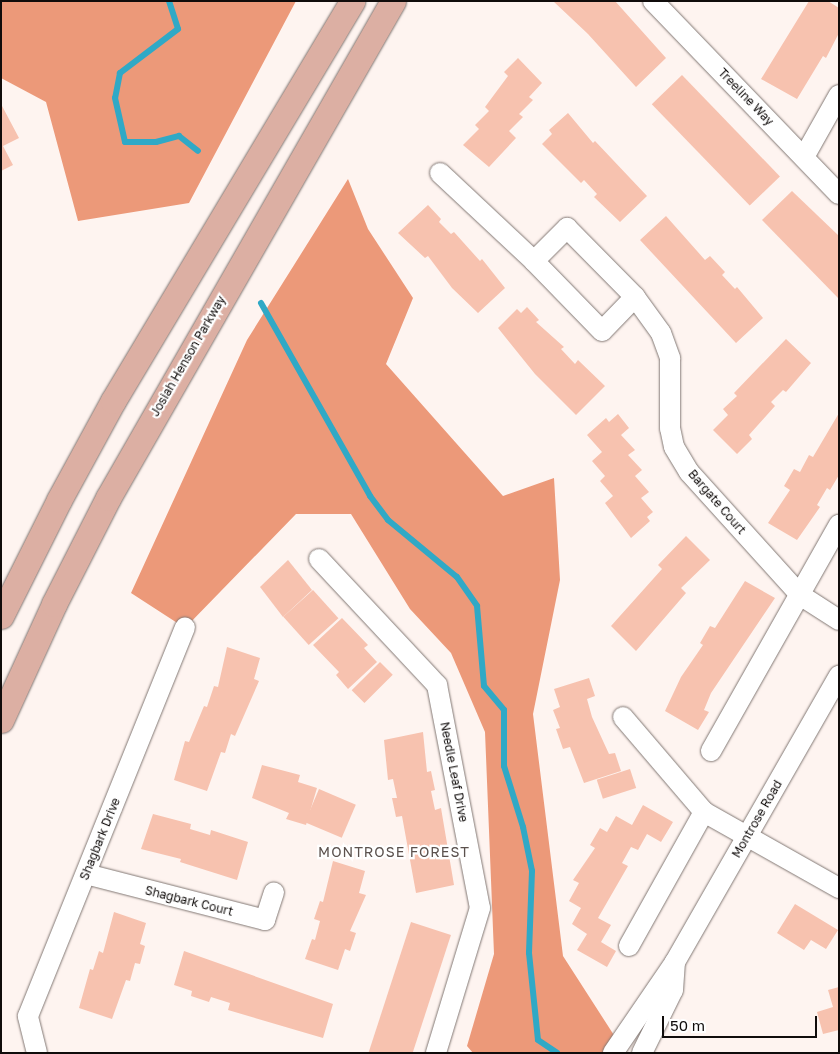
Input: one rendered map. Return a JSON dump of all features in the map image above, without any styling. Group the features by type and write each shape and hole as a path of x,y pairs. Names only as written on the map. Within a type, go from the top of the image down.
{"main road":[{"path":"1,616 59,500 113,402 352,1"},
{"name":"Josiah Henson Parkway","path":"1,720 54,604 108,498 394,1"}],"street":[{"name":"Treeline Way","path":"653,1 839,194"},
{"path":"804,157 839,95"},
{"path":"440,173 534,261 602,331 635,298"},
{"name":"Bargate Court","path":"534,261 567,228 635,298 661,333 670,358 670,428 674,447 689,472 800,595 839,620"},
{"path":"711,750 839,525"},
{"name":"Needle Leaf Drive","path":"319,559 437,686 480,908 436,1053"},
{"name":"Shagbark Drive","path":"37,1053 28,1016 185,628"},
{"name":"Montrose Road","path":"614,1053 675,962 839,676"},
{"path":"622,717 704,812 839,888"},
{"path":"629,946 704,812"},
{"name":"Shagbark Court","path":"86,874 265,920 274,892"},
{"name":"Montrose Road","path":"642,1053 673,990 675,962"}],"shaded area":[{"path":"1,1 296,1 189,203 78,221 46,102 1,78"},
{"path":"348,179 368,229 413,298 386,364 503,496 554,478 560,580 533,714 563,956 619,1043 613,1053 473,1053 467,1046 494,954 485,732 451,653 410,609 351,514 296,514 185,628 131,593 247,340"}],"building":[{"path":"553,1 615,1 666,58 636,87 588,34"},
{"path":"809,1 828,1 839,8 839,33 826,58 823,56 797,99 761,79"},
{"path":"518,58 542,83 529,97 533,100 519,114 523,117 509,131 516,138 489,167 463,145 479,129 475,125 489,111 485,107 508,76 504,72"},
{"path":"682,75 780,176 750,206 652,104"},
{"path":"1,104 19,138 3,146 13,165 1,171"},
{"path":"568,113 593,143 595,141 647,196 620,222 594,197 597,194 584,180 581,183 542,144 552,134 549,130"},
{"path":"792,191 839,236 839,299 762,220"},
{"path":"428,205 441,219 439,222 451,234 454,232 480,261 482,259 505,288 478,313 452,288 428,256 425,258 398,233"},
{"path":"666,216 705,260 710,256 725,272 722,275 735,289 737,287 763,318 736,343 640,240"},
{"path":"527,307 539,320 536,322 564,347 561,349 575,364 578,360 605,386 576,415 535,374 498,328 517,309 521,313"},
{"path":"786,339 811,363 786,392 783,390 771,402 775,406 749,435 752,439 737,454 713,430 728,415 723,409 737,396 734,393"},
{"path":"839,413 839,475 830,490 827,488 817,505 820,507 797,540 768,523 790,490 784,486 794,469 800,472 809,455 813,457"},
{"path":"618,414 629,428 621,435 635,450 628,455 642,470 635,476 649,492 641,498 653,512 647,517 650,521 631,538 605,503 613,496 600,481 605,476 592,461 602,452 587,435 606,418 609,422"},
{"path":"686,536 710,560 681,588 686,593 636,651 611,626 662,569 658,565"},
{"path":"288,560 312,590 283,617 260,587"},
{"path":"745,581 775,598 711,693 704,710 709,712 698,730 665,711 681,677 703,645 700,643 710,626 715,628"},
{"path":"313,590 338,618 309,645 283,617"},
{"path":"342,618 368,645 364,648 377,662 348,689 336,675 339,672 313,645"},
{"path":"227,647 260,658 254,679 259,681 235,736 231,734 225,753 221,752 207,791 174,780 185,741 189,742 204,706 207,707 214,686 218,687"},
{"path":"380,662 393,675 364,703 352,690"},
{"path":"589,678 595,696 587,699 592,717 609,754 615,753 621,771 584,783 570,747 563,749 556,729 560,728 553,710 560,707 554,689"},
{"path":"423,732 427,772 431,771 435,790 431,791 435,810 441,808 454,885 416,893 402,816 396,817 392,798 397,798 393,779 388,780 384,740"},
{"path":"262,765 300,775 298,782 317,788 306,825 286,819 289,813 252,798"},
{"path":"630,769 636,788 603,799 597,780"},
{"path":"319,789 356,805 342,838 305,822"},
{"path":"643,805 673,822 661,842 647,834 638,850 631,847 622,863 628,866 598,918 611,925 601,942 616,951 607,967 577,950 587,934 572,924 581,908 569,901 579,883 573,880 595,848 590,845 600,828 607,832 616,816 632,825"},
{"path":"153,814 191,824 190,829 210,835 211,830 248,842 237,880 180,862 181,859 141,849"},
{"path":"333,861 365,871 359,893 366,895 350,931 356,933 350,951 345,949 338,970 305,959 312,939 315,940 320,921 314,919 320,901 323,902"},
{"path":"795,904 838,930 826,949 811,940 804,950 777,933"},
{"path":"114,912 146,923 140,944 145,946 140,964 135,963 130,981 126,980 112,1019 79,1008 90,969 93,970 99,951 103,953"},
{"path":"411,922 451,935 413,1053 368,1053"},
{"path":"184,951 333,1004 323,1038 228,1010 230,1003 211,997 209,1002 191,996 192,991 174,985"},
{"path":"839,987 839,1030 823,1034 817,1012 833,1007 828,990"}],"waterway":[{"path":"169,1 178,29 120,73 115,98 125,142 156,142 179,136 198,151"},
{"path":"261,303 370,496 388,520 457,577 477,606 484,686 504,710 504,766 523,827 532,871 529,953 538,1040 557,1053"}],"district":[{"name":"MONTROSE FOREST","path":"394,852"}]}
